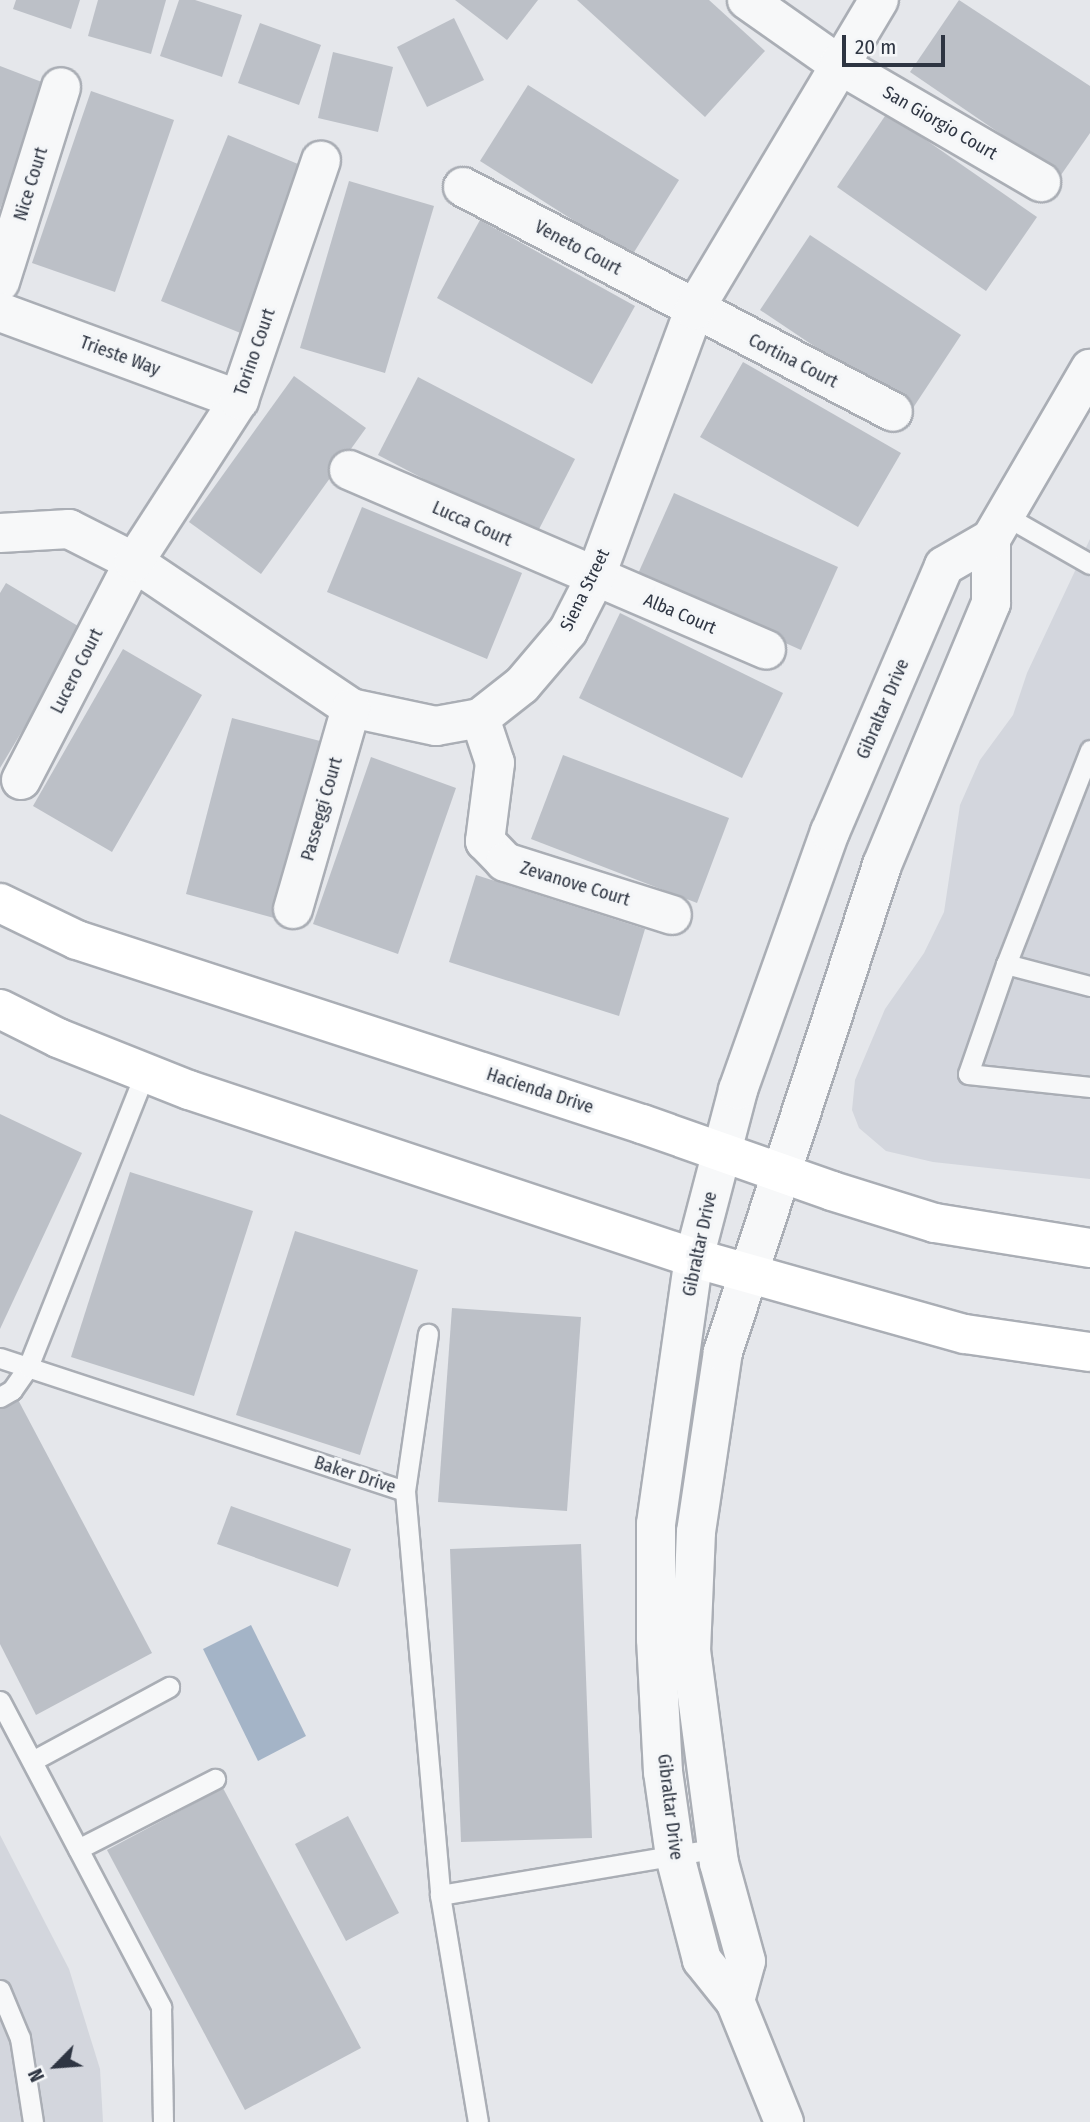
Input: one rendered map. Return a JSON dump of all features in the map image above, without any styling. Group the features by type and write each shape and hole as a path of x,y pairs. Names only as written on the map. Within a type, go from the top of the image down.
{"main road":[{"name":"Hacienda Drive","path":"0,903 77,940 721,1152 779,1174 934,1223 1090,1248"},
{"path":"0,923 77,940"},
{"path":"0,1009 145,1073 694,1258 965,1334 1090,1352"}],"street":[{"name":"San Giorgio Court","path":"747,0 838,64 1041,182"},
{"name":"Siena Street","path":"0,533 69,529 134,562 351,708 436,726 480,718 522,685 568,631 595,578 694,310 838,64 879,0"},
{"name":"Nice Court","path":"0,282 61,87"},
{"name":"Torino Court","path":"134,562 239,400 321,161"},
{"name":"Veneto Court","path":"463,187 694,310"},
{"name":"Cortina Court","path":"694,310 893,412"},
{"name":"Trieste Way","path":"0,312 239,400"},
{"name":"Gibraltar Drive","path":"784,2122 735,2001 702,1961 675,1856 663,1772 656,1653 656,1524 694,1258 721,1152 830,832 944,566 997,527 1090,369"},
{"name":"Lucca Court","path":"349,470 595,578"},
{"path":"735,2001 746,1961 716,1848 691,1651 696,1532 723,1352 779,1174 883,865 991,603 997,527"},
{"name":"Lucero Court","path":"21,780 134,562"},
{"name":"Alba Court","path":"595,578 766,650"},
{"name":"Passeggi Court","path":"293,909 351,708"},
{"name":"Zevanove Court","path":"480,718 495,764 485,841 505,862 672,915"}],"lane":[{"path":"997,527 1090,564"},
{"path":"1090,750 1006,964 968,1074 1090,1087"},
{"path":"1006,964 1090,986"},
{"path":"0,1396 12,1390 28,1367 145,1073"},
{"path":"405,1491 428,1334"},
{"name":"Baker Drive","path":"0,1358 405,1491 440,1895 478,2122"},
{"path":"32,1761 169,1687"},
{"path":"0,1701 161,2007 163,2122"},
{"path":"78,1849 215,1779"},
{"path":"440,1895 716,1848"},
{"path":"0,1990 20,2038 33,2122"}],"shaded area":[{"path":"1090,539 1090,1179 933,1162 886,1151 859,1128 852,1110 855,1080 885,1009 924,953 944,912 960,805 980,760 1013,715 1027,673"},
{"path":"0,1835 69,1969 100,2069 103,2122 0,2122"}],"water":[{"path":"251,1625 306,1736 258,1761 203,1649"}],"building":[{"path":"16,0 80,0 71,29 13,9"},
{"path":"98,0 166,0 151,54 88,36"},
{"path":"179,0 195,0 242,15 222,77 160,56"},
{"path":"455,0 538,0 507,40"},
{"path":"577,0 709,0 765,51 705,117"},
{"path":"959,0 1090,86 1090,133 1061,175 910,72"},
{"path":"454,18 484,80 427,107 397,47"},
{"path":"260,23 321,45 299,105 238,83"},
{"path":"333,52 393,67 378,132 318,118"},
{"path":"0,66 47,84 0,209"},
{"path":"528,85 679,180 631,257 480,161"},
{"path":"91,91 174,120 115,292 32,263"},
{"path":"887,113 1037,217 986,291 837,187"},
{"path":"228,135 310,169 243,334 161,301"},
{"path":"349,181 434,206 385,373 300,348"},
{"path":"480,220 635,306 592,384 437,298"},
{"path":"810,235 961,335 911,411 760,310"},
{"path":"743,362 901,453 858,527 700,437"},
{"path":"294,376 366,428 261,574 189,522"},
{"path":"418,377 575,459 535,537 378,455"},
{"path":"674,493 838,567 801,650 637,576"},
{"path":"362,507 522,573 487,659 327,592"},
{"path":"6,583 83,629 0,768 0,593"},
{"path":"620,613 783,693 742,778 579,698"},
{"path":"123,649 202,695 112,852 33,806"},
{"path":"232,718 320,741 274,918 186,894"},
{"path":"563,755 729,818 697,903 531,839"},
{"path":"371,757 456,788 398,954 313,924"},
{"path":"476,875 645,929 619,1016 449,962"},
{"path":"0,1114 82,1153 0,1329"},
{"path":"130,1172 253,1211 194,1396 71,1357"},
{"path":"295,1231 418,1270 360,1455 236,1415"},
{"path":"452,1308 581,1317 567,1511 438,1502"},
{"path":"15,1394 152,1653 36,1715 0,1644 0,1401"},
{"path":"231,1506 351,1549 338,1587 217,1544"},
{"path":"581,1544 592,1838 461,1842 450,1549"},
{"path":"223,1788 361,2048 245,2110 107,1850"},
{"path":"348,1816 399,1913 346,1941 295,1844"}]}
